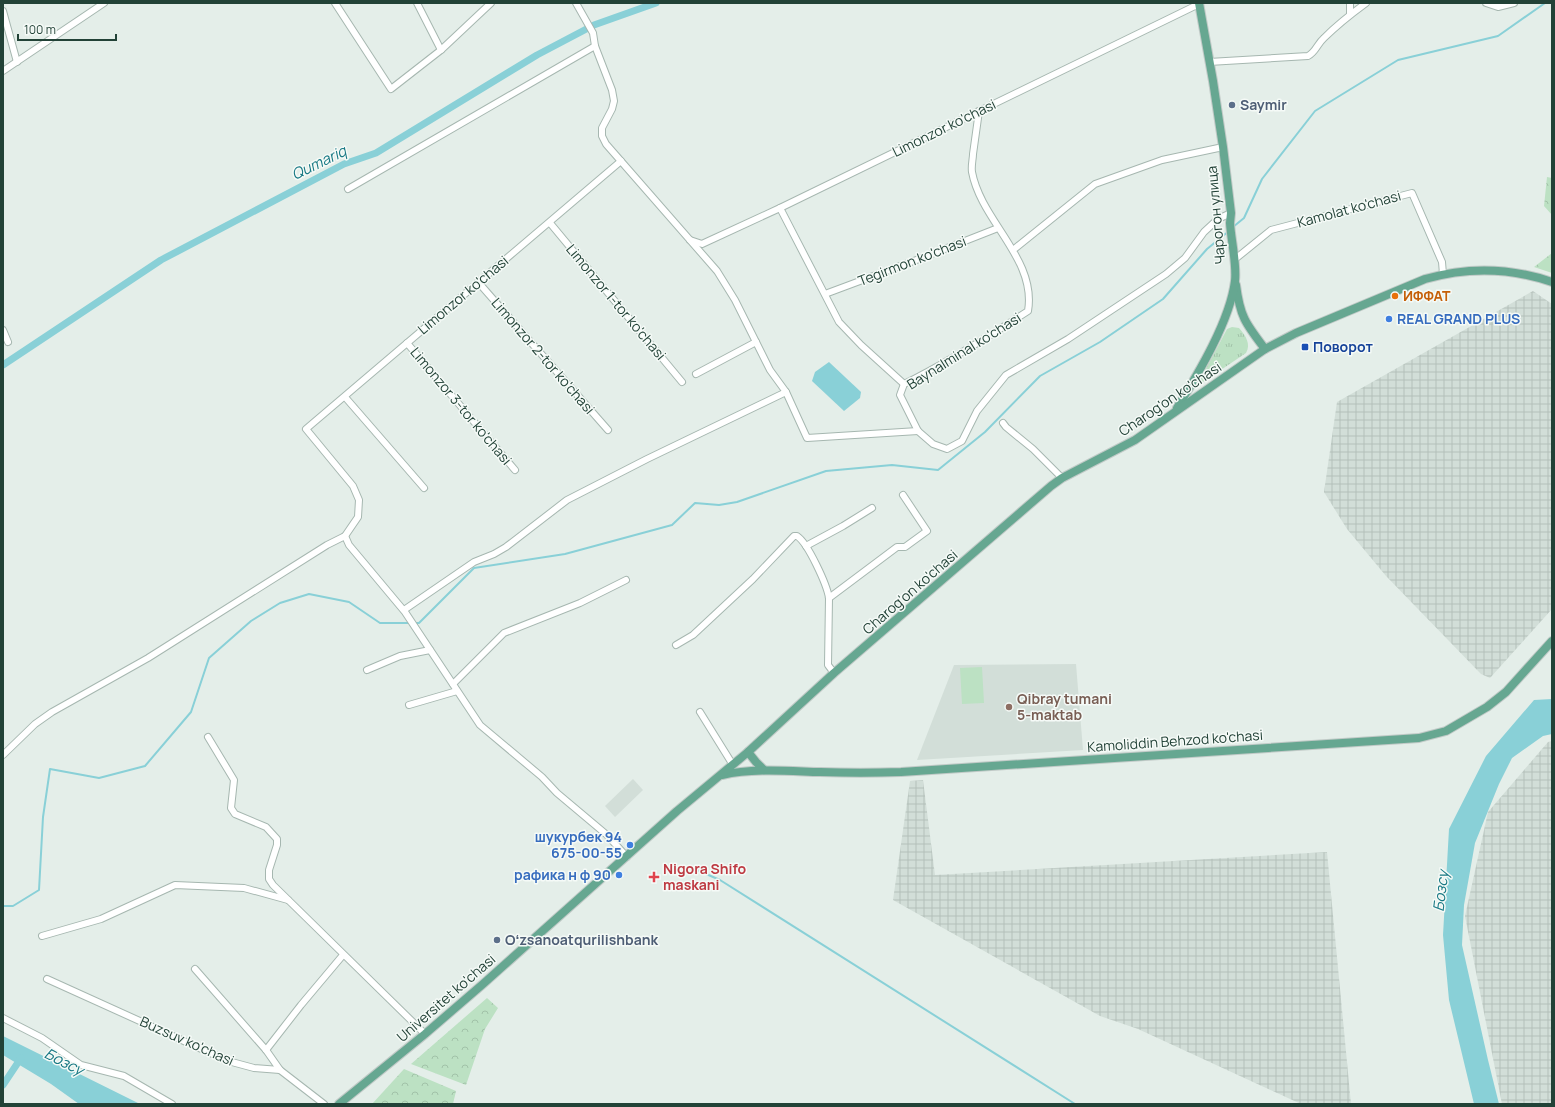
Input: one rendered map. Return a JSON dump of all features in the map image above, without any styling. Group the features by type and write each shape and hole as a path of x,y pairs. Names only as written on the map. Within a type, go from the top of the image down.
{"main road":[{"name":"Чарогон улица","path":"1174,412 1191,385 1220,329 1235,280 1230,223 1231,213 1223,147 1199,3"},
{"name":"Charog'on ko'chasi","path":"748,752 834,673 1051,486 1062,478 1135,440 1265,348 1296,333 1426,279 1443,274 1477,270 1494,271 1511,273 1552,282"},
{"path":"1235,280 1242,314 1247,324 1265,348"},
{"name":"Kamoliddin Behzod ko'chasi","path":"721,775 764,770 855,773 901,772 1419,738 1446,731 1487,708 1506,692 1552,641"},
{"path":"748,752 764,770"},
{"name":"Universitet ko'chasi","path":"339,1104 425,1034 627,857 677,811 748,752"}],"street":[{"path":"3,72 104,3"},
{"path":"335,3 391,90 441,50 491,3"},
{"path":"417,3 441,50"},
{"path":"576,3 593,33 596,46 612,90 614,100 612,109 602,128 602,136 606,144 688,240 717,271 735,300 770,370 786,392 807,438 918,431"},
{"name":"Limonzor ko'chasi","path":"688,240 702,244 780,208 1199,3"},
{"path":"1350,3 1350,14"},
{"path":"1209,62 1308,56 1314,53 1322,39 1350,14 1366,3"},
{"path":"1486,3 1498,7 1514,3"},
{"path":"3,11 17,62"},
{"path":"348,189 596,46"},
{"name":"Baynalminal ko'chasi","path":"979,111 971,170 978,194 1013,250 1028,283 1029,304 1028,311 930,372 904,384 900,395 918,431 933,444 947,450 962,441 977,411 1006,375 1068,339 1166,274 1185,258 1204,232 1218,219 1231,213"},
{"path":"1013,250 1095,184 1162,160 1223,147"},
{"name":"Limonzor ko'chasi","path":"345,536 358,517 359,500 353,486 306,429 478,282 550,223 621,161"},
{"name":"Kamolat ko'chasi","path":"1234,260 1271,230 1412,192 1442,262 1443,274"},
{"path":"780,208 807,263 826,294 839,322 861,345 904,384"},
{"name":"Limonzor 1-tor ko'chasi","path":"550,223 682,382"},
{"name":"Tegirmon ko'chasi","path":"826,294 919,260 998,228"},
{"name":"Limonzor 2-tor ko'chasi","path":"478,282 608,430"},
{"path":"3,330 8,342"},
{"path":"696,374 756,342"},
{"name":"Limonzor 3-tor ko'chasi","path":"407,343 515,470"},
{"path":"405,612 474,562 494,554 506,547 567,500 647,459 786,392"},
{"path":"345,397 424,488"},
{"path":"1003,424 1033,449 1062,478"},
{"path":"830,598 897,547 905,547 927,531 903,496"},
{"path":"806,546 872,508"},
{"path":"3,754 35,724 52,712 148,658 327,545 345,536 405,612 480,725 542,777 557,793 607,835 627,857"},
{"path":"676,645 693,635 718,612 794,536 800,538 806,546 828,590 830,598 828,665 834,673"},
{"path":"453,684 504,633 580,603 626,580"},
{"path":"367,670 400,656 430,650"},
{"path":"409,705 457,691"},
{"path":"700,712 733,765"},
{"path":"208,737 234,780 231,808 235,814 266,826 277,840 277,845 269,870 269,879 273,885 425,1034"},
{"path":"42,936 101,919 175,885 244,888 289,901"},
{"path":"266,1050 343,955"},
{"path":"195,969 266,1050 280,1070 324,1104"},
{"name":"Buzsuv ko'chasi","path":"47,979 228,1061 254,1068 280,1070"},
{"path":"3,1018 42,1038 81,1064 124,1076 172,1104"}],"shaded area":[{"path":"1533,291 1552,304 1552,609 1490,678 1481,674 1386,576 1347,529 1324,492 1337,402"},
{"name":"Qibray tumani 5-maktab","path":"1076,664 1083,750 917,760 954,665"},
{"path":"1552,741 1552,1104 1502,1104 1465,916 1488,812 1548,742"},
{"path":"633,779 643,790 615,817 605,806"},
{"path":"923,780 935,875 1327,852 1351,1104 1301,1104 1138,1029 1100,1016 893,900 910,781"}],"green space":[{"path":"1547,177 1552,178 1552,215 1544,206"},
{"path":"1552,253 1552,273 1534,267"},
{"path":"1232,327 1239,328 1246,337 1248,346 1246,353 1197,386 1227,329"},
{"path":"982,667 984,703 962,704 960,668"},
{"path":"487,998 498,1008 485,1029 466,1085 411,1064"},
{"path":"404,1069 456,1091 453,1104 372,1104"}],"water":[{"path":"829,362 861,392 860,398 844,411 812,381 815,372"},
{"name":"Бозсу","path":"1552,699 1552,734 1543,736 1512,758 1499,784 1475,843 1464,905 1462,945 1499,1104 1474,1104 1449,1000 1443,935 1449,829 1486,756 1534,700"},
{"name":"Бозсу","path":"3,1036 140,1104 79,1104 51,1084 3,1055"}],"waterway":[{"name":"Qumariq","path":"3,365 161,260 344,164 376,153 537,55 594,25 656,3"},
{"path":"1233,227 1244,218 1262,179 1315,111 1398,60 1498,36 1545,3"},
{"path":"414,623 419,623 474,568 565,554 672,525 695,503 719,505 737,502 826,471 892,465 938,470 985,432 1040,376 1100,342 1163,299 1207,249 1229,231"},
{"path":"3,906 13,906 39,890 43,817 50,769 99,778 145,766 191,712 209,658 251,621 280,603 309,594 349,602 380,623 410,623"},
{"path":"690,867 720,880 1075,1104"},
{"path":"3,1085 21,1058"}],"place":[{"name":"Saymir","path":"1232,105"},
{"name":"ИФФАТ","path":"1395,296"},
{"name":"REAL GRAND PLUS","path":"1389,319"},
{"name":"Поворот","path":"1305,347"},
{"name":"Qibray tumani 5-maktab","path":"1009,707"},
{"name":"шукурбек 94 675-00-55","path":"630,845"},
{"name":"рафика н ф 90","path":"619,875"},
{"name":"Nigora Shifo maskani","path":"654,877"},
{"name":"Oʻzsanoatqurilishbank","path":"497,940"}]}
